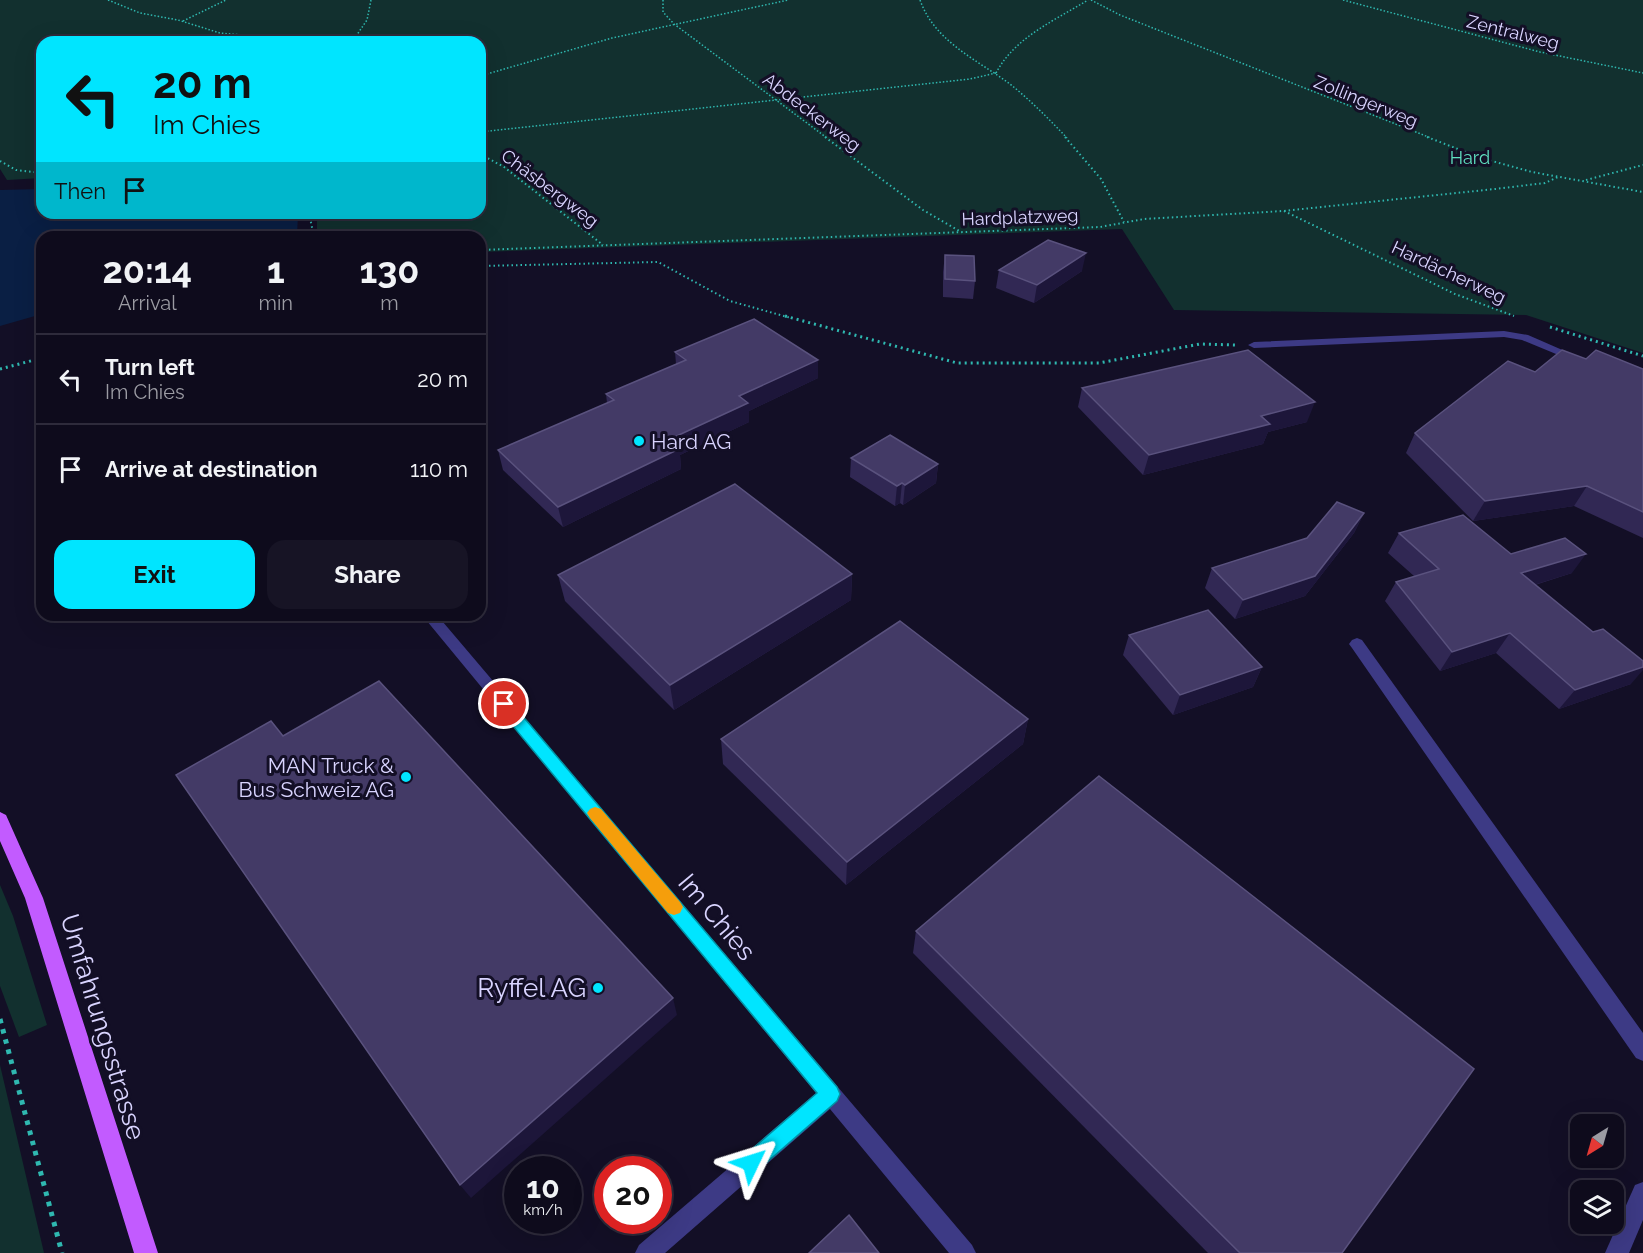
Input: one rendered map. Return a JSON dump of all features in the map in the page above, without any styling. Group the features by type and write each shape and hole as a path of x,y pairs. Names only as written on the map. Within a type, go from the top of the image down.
{"main road":[{"name":"Umfahrungsstrasse","path":"0,820 34,898 146,1253"}],"street":[{"path":"1254,345 1504,334 1524,337 1589,364"},
{"name":"Im Chies","path":"434,621 964,1253"},
{"path":"1357,644 1643,1051"},
{"path":"647,1253 831,1094"},
{"path":"1617,1253 1643,1193"}],"path":[{"path":"108,0 140,13 183,21 234,36"},
{"path":"183,21 226,0"},
{"path":"356,36 367,20 371,0"},
{"name":"Abdeckerweg","path":"663,0 663,12 674,24 923,210 962,232"},
{"path":"486,74 573,48 788,0"},
{"path":"921,0 922,11 930,24 967,55 996,73 1020,93 1099,175 1124,222"},
{"path":"996,73 1000,61 1017,44 1089,0"},
{"name":"Zollingerweg","path":"1089,0 1120,15 1444,145 1502,164 1558,177 1643,192"},
{"name":"Zentralweg","path":"1343,0 1531,50 1643,73"},
{"path":"486,131 960,80 996,73"},
{"name":"Chäsbergweg","path":"486,157 504,167 603,245"},
{"path":"0,161 16,170 36,172"},
{"path":"1583,180 1643,165"},
{"name":"Hardplatzweg","path":"486,250 1100,227 1124,222 1283,211 1535,184 1558,177"},
{"name":"Hardächerweg","path":"1283,211 1343,237 1467,300 1516,317"},
{"path":"486,266 658,262 730,301 957,363 1099,363 1200,345 1254,345"},
{"path":"1550,327 1643,356"},
{"path":"0,369 36,360"},
{"path":"0,1019 10,1049 62,1253"}],"green space":[{"name":"Hard","path":"0,0 1643,0 1643,353 1526,315 1174,310 1122,229 486,252 486,231 317,231 317,219 486,219 486,36 36,36 36,178 7,180 0,169"},
{"path":"0,885 13,916 47,1025 19,1037 0,986"},
{"path":"0,1065 44,1253 0,1253"}],"water":[{"path":"36,189 36,219 298,219 297,231 36,231 36,316 0,326 0,190"}],"building":[{"path":"1048,240 1086,253 1037,285 999,270"},
{"path":"945,255 974,256 975,281 945,279"},
{"name":"Hard AG","path":"754,319 818,360 739,396 748,403 668,440 679,449 558,507 498,450 614,400 606,394 686,360 675,352"},
{"path":"1248,350 1315,402 1261,416 1270,424 1149,455 1082,388"},
{"path":"1562,350 1586,359 1596,350 1643,369 1643,512 1587,486 1485,501 1415,433 1508,361 1535,372"},
{"path":"890,435 938,464 905,485 902,483 897,486 851,458"},
{"path":"735,484 852,574 670,685 558,575"},
{"path":"1337,502 1364,513 1315,576 1243,600 1212,568 1307,538"},
{"path":"1463,515 1511,554 1565,538 1586,554 1521,573 1593,632 1603,629 1643,661 1643,667 1575,690 1510,633 1452,652 1396,582 1439,569 1399,533"},
{"path":"1208,610 1262,667 1180,695 1129,635"},
{"path":"900,621 1028,719 847,862 721,739"},
{"path":"379,681 673,998 460,1185 176,775 271,721 283,736"},
{"path":"1099,776 1474,1069 1342,1253 1240,1253 916,931"},
{"path":"849,1215 879,1253 809,1253"}],"slow traffic":[{"path":"595,813 674,907"}],"place":[{"name":"Hard AG","path":"639,441"},
{"name":"MAN Truck & Bus Schweiz AG","path":"406,777"},
{"name":"Ryffel AG","path":"598,988"}],"route":[{"path":"504,704 831,1094 751,1163"}]}
